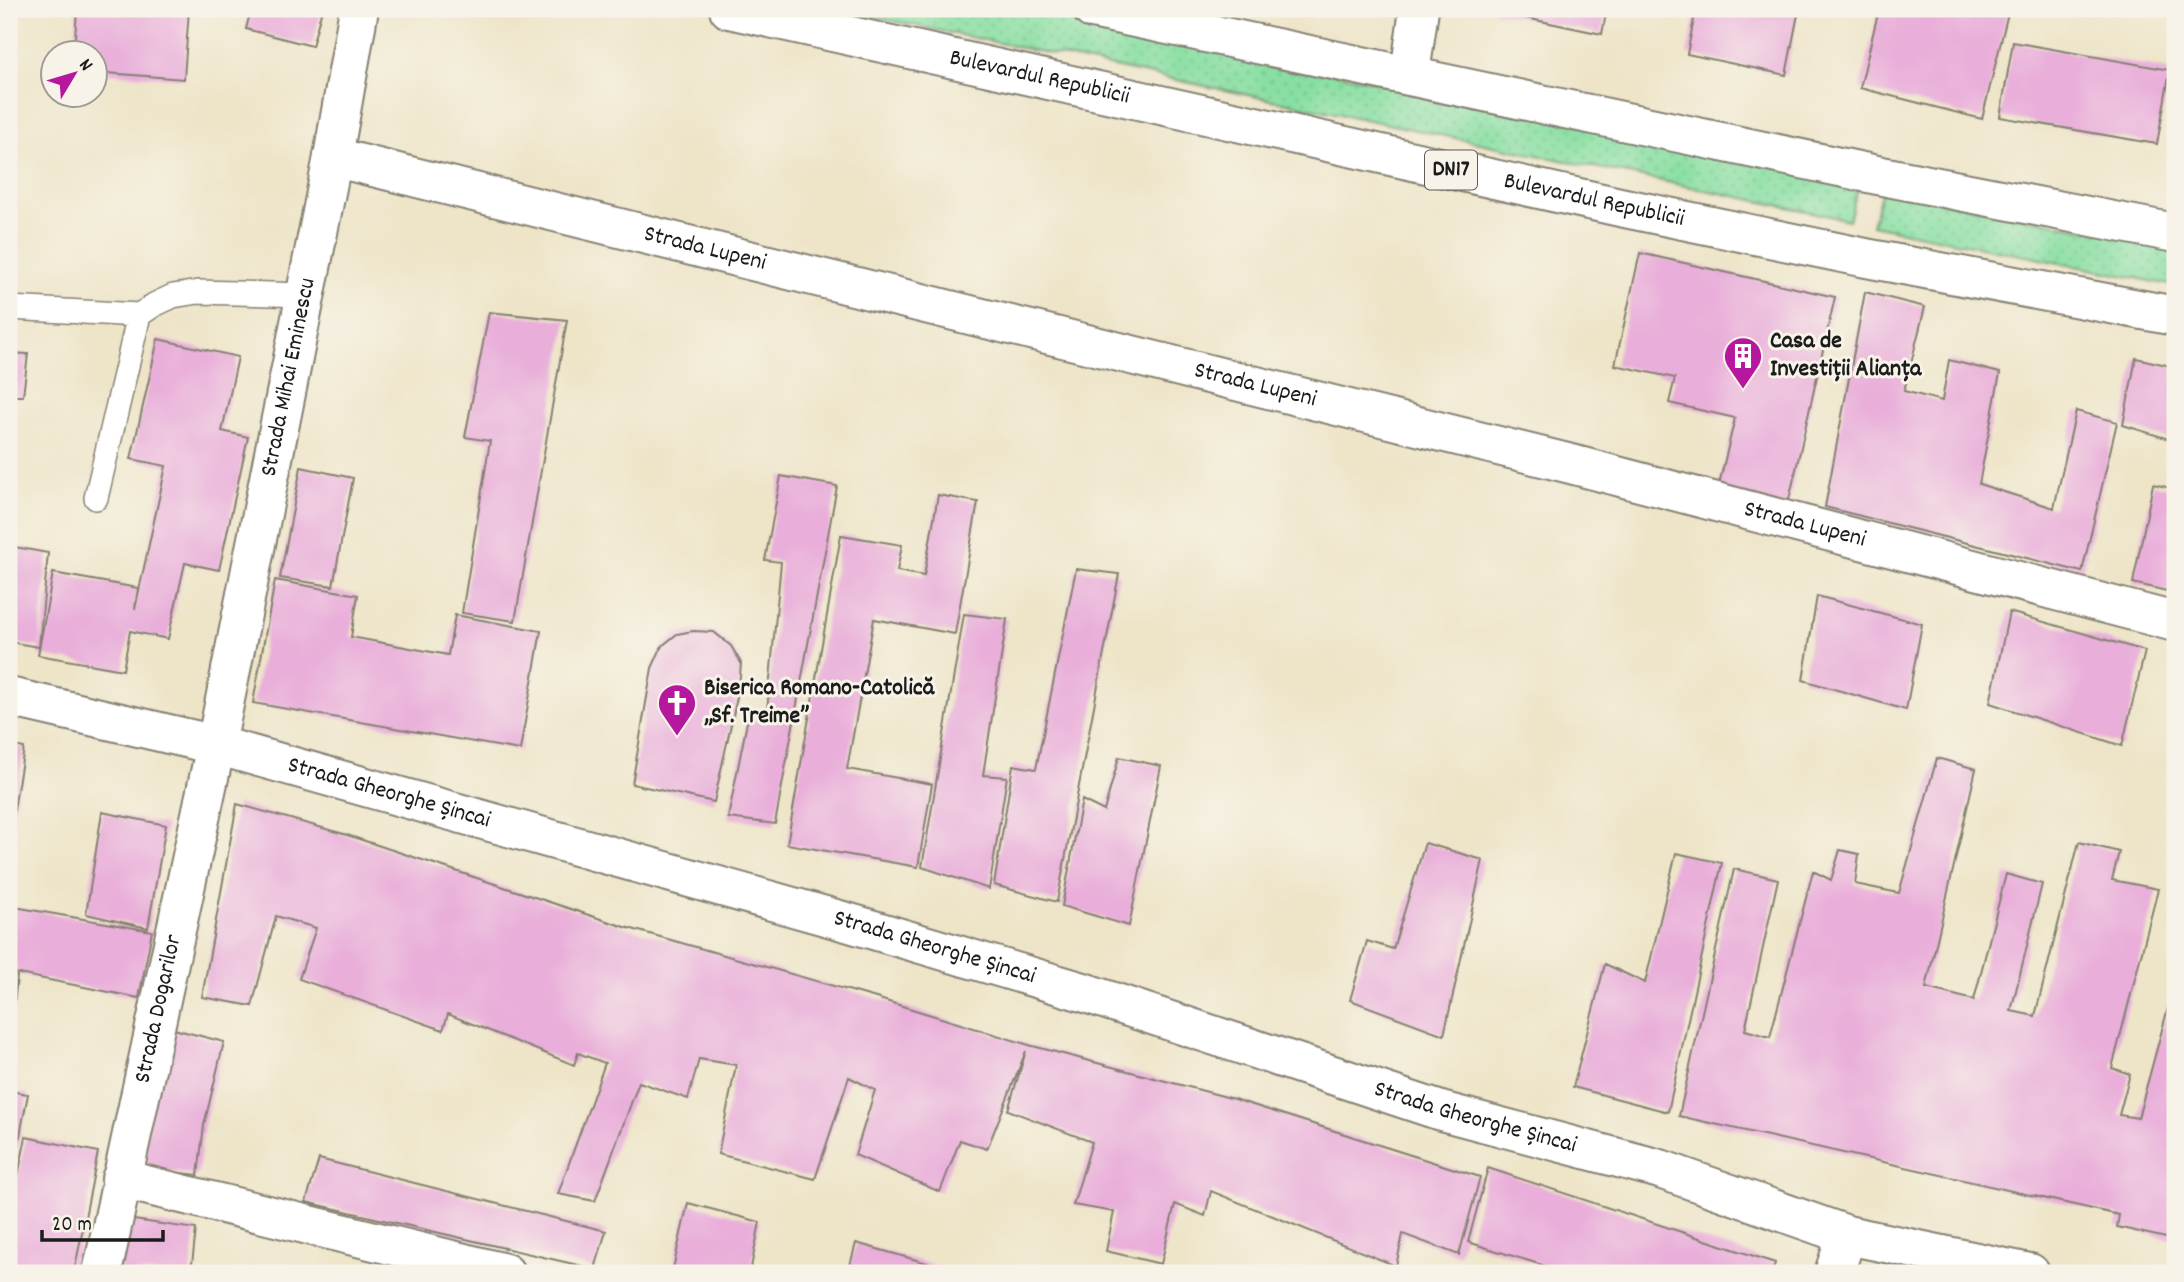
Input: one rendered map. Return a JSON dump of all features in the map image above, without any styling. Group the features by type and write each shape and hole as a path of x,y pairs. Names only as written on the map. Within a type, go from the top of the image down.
{"street":[{"name":"Strada Mihai Eminescu","path":"216,745 333,157 359,9"},
{"name":"Bulevardul Republicii","path":"729,9 1620,208 2175,316"},
{"path":"1092,9 1410,74 1882,176 2175,233"},
{"path":"1410,74 1419,9"},
{"name":"Strada Lupeni","path":"333,157 1571,464 2175,622"},
{"name":"Strada Gheorghe Șincai","path":"9,697 216,745 850,923 1083,992 1441,1111 1660,1169 1847,1235 2030,1273"},
{"name":"Strada Dogarilor","path":"102,1273 216,745"},
{"path":"121,1179 505,1273"},
{"path":"1834,1273 1847,1235"}],"lane":[{"path":"9,308 139,315 173,296 198,292 306,295"},
{"path":"96,498 139,315"}],"green space":[{"path":"835,9 1027,9 1859,183 1849,220"},
{"path":"1882,190 2175,247 2175,286 1872,225"}],"building":[{"path":"77,9 189,9 184,79 108,73 108,38 75,38"},
{"path":"251,9 322,9 312,46 246,29"},
{"path":"1493,9 1607,9 1602,34"},
{"path":"1696,9 1799,9 1786,75 1687,54"},
{"path":"1879,9 2009,9 1982,119 1860,88"},
{"path":"2013,42 2170,70 2157,144 2000,117"},
{"name":"Casa de Investiții Alianța","path":"1640,253 1835,297 1787,509 1717,493 1735,418 1669,403 1675,378 1615,365"},
{"path":"1865,292 1925,307 1904,391 1942,401 1949,360 2000,373 1979,484 2054,508 2076,411 2117,422 2082,572 1825,507"},
{"path":"489,312 567,320 515,621 462,613 490,441 465,437"},
{"path":"158,339 238,357 222,431 248,437 219,570 185,563 168,639 130,631 123,670 38,655 53,573 138,588 135,609 166,466 131,459"},
{"path":"9,353 28,354 23,396 9,396"},
{"path":"2136,358 2175,367 2175,441 2123,425"},
{"path":"301,467 353,478 333,586 280,578"},
{"path":"781,476 837,486 775,824 728,818 749,712 767,711 781,562 765,560"},
{"path":"2153,484 2175,489 2175,593 2133,583"},
{"path":"938,495 978,502 955,634 874,619 847,769 932,784 918,867 787,844 841,535 902,545 897,571 924,576"},
{"path":"9,546 48,553 39,647 9,642"},
{"path":"1076,569 1119,574 1057,902 994,885 1013,765 1036,769"},
{"path":"275,580 358,595 351,637 448,655 455,615 541,631 520,750 253,703"},
{"path":"1817,596 1922,624 1906,710 1803,680"},
{"path":"2009,612 2145,651 2122,746 1990,703"},
{"path":"964,614 1007,619 983,775 1007,777 989,889 922,867"},
{"path":"693,631 714,632 731,646 741,663 739,688 714,802 632,784 652,668 662,646 677,634"},
{"path":"9,745 24,748 10,834 9,834"},
{"path":"1119,757 1161,766 1129,926 1062,906 1082,800 1104,811"},
{"path":"1937,758 1976,769 1926,988 1974,1000 2006,874 2042,884 2011,1011 2035,1016 2079,842 2119,852 2112,880 2158,889 2112,1068 2130,1074 2119,1115 2138,1118 2175,982 2175,1240 2117,1227 2119,1215 1679,1116 1734,869 1778,879 1745,1030 1770,1037 1813,871 1831,880 1840,850 1859,854 1855,884 1899,893"},
{"path":"237,804 344,834 625,927 876,998 1029,1045 1234,1099 1480,1177 1459,1255 1403,1234 1396,1266 1211,1191 1205,1216 1175,1204 1161,1264 1106,1251 1114,1212 1073,1205 1092,1142 1008,1110 1026,1051 987,1149 960,1140 940,1192 855,1155 875,1090 849,1077 815,1179 718,1154 736,1065 699,1059 688,1099 639,1082 595,1201 558,1194 605,1063 578,1053 574,1065 448,1014 443,1030 299,979 316,928 276,916 252,1006 202,997"},
{"path":"102,812 166,825 148,928 86,914"},
{"path":"1425,843 1483,860 1444,1035 1350,1000 1367,941 1393,949"},
{"path":"1676,853 1722,863 1668,1112 1573,1087 1605,964 1645,983"},
{"path":"9,906 152,931 139,998 9,972"},
{"path":"9,975 17,976 11,1037 9,1037"},
{"path":"170,1028 224,1042 204,1125 198,1175 137,1168"},
{"path":"9,1091 28,1094 11,1182 9,1181"},
{"path":"26,1137 98,1152 74,1273 32,1273 9,1269 9,1219"},
{"path":"319,1159 606,1231 595,1269 306,1202"},
{"path":"1488,1168 1775,1263 1772,1273 1568,1273 1468,1242"},
{"path":"688,1203 760,1222 750,1273 672,1273"},
{"path":"127,1219 196,1229 191,1273 119,1273"},
{"path":"856,1243 941,1267 939,1273 848,1273"}],"place":[{"name":"Casa de Investiții Alianța","path":"1743,390"},
{"name":"Biserica Romano-Catolică „Sf. Treime”","path":"677,737"}]}
